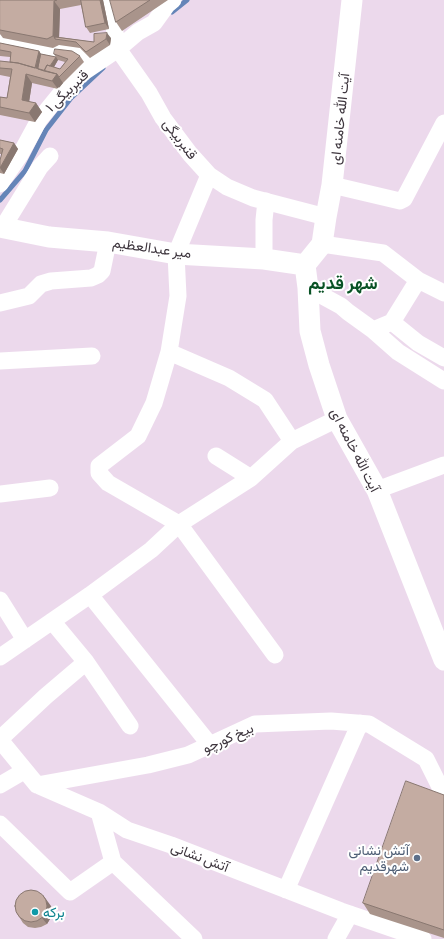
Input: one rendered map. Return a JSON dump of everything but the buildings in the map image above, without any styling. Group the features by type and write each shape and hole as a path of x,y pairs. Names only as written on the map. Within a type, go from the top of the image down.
{"main road":[{"name":"آیت الله خامنه ای","path":"322,244 332,185 352,0"},
{"name":"میر عبدالعظیم","path":"1,227 49,237 108,242 176,254 264,259 305,265"},
{"path":"305,265 322,244"},
{"name":"آیت الله خامنه ای","path":"305,265 308,288 310,331 319,366 337,419 377,490 444,660"}],"street":[{"path":"109,0 118,49"},
{"name":"قنبربیگی ۱","path":"1,181 20,156 39,120 61,93 94,65 118,49 138,32 154,23 172,0"},
{"path":"0,43 52,52 63,49 76,52 94,65"},
{"name":"قنبربیگی","path":"118,49 149,93 163,118 208,175 227,187 253,198 297,211 326,217"},
{"path":"332,185 393,199 404,199 444,123"},
{"path":"1,227 45,162 20,156"},
{"path":"208,175 176,254 178,296 169,352 154,403 138,436 99,466 99,474 108,483 179,524 275,655"},
{"path":"264,259 264,220 266,201"},
{"path":"0,303 30,296 41,284 51,281 91,278 98,275 102,270 108,242"},
{"path":"322,244 383,253 418,280 444,293"},
{"path":"373,330 392,322 418,280"},
{"path":"308,288 341,306 373,330 398,352 444,381"},
{"path":"392,322 418,343 444,358"},
{"path":"169,352 229,378 265,400 292,441"},
{"path":"0,361 92,356"},
{"path":"0,656 26,640 90,595 151,550 179,524 251,478 292,441 337,419"},
{"path":"216,456 251,478"},
{"path":"377,490 444,465"},
{"path":"0,494 50,488"},
{"path":"90,595 210,746"},
{"path":"0,600 26,640"},
{"path":"52,621 86,662 130,726"},
{"path":"0,740 46,696 86,662"},
{"name":"بیخ کورچو","path":"37,785 155,763 188,755 255,724 331,721 369,724 426,759 440,787 444,788"},
{"path":"286,890 360,723"},
{"name":"آتش نشانی","path":"0,740 9,778 37,785 99,812 127,830 171,845 350,914 422,939"},
{"path":"99,812 113,862 194,939"},
{"path":"0,824 70,892 113,862"},
{"path":"336,939 350,914"}],"waterway":[{"path":"172,12 187,0"},
{"path":"0,200 25,171 46,130 71,98 103,68"}],"place":[{"name":"آتش نشانی شهرقدیم","path":"417,858"},
{"name":"برکه","path":"35,912"}],"district":[{"name":"شهر قدیم","path":"343,283"}]}
